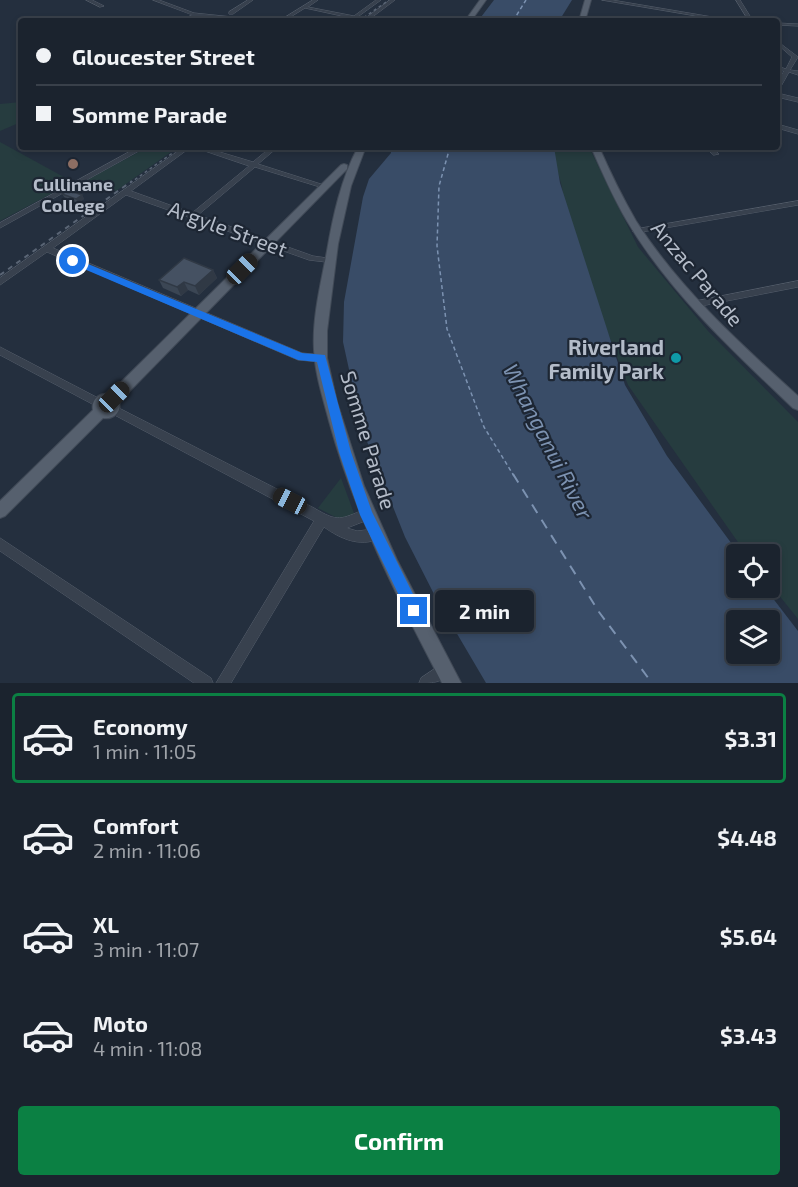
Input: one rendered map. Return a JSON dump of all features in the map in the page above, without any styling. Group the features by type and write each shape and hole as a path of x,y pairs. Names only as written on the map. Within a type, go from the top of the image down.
{"main road":[{"path":"470,18 483,0"},
{"path":"583,18 588,0"},
{"name":"Somme Parade","path":"344,194 343,171 360,150"},
{"name":"Somme Parade","path":"361,150 344,194 331,261 320,336 321,358 345,452 366,515 448,676"},
{"name":"Anzac Parade","path":"596,150 636,231 696,304 736,348 798,404"},
{"path":"0,511 325,187 355,163"},
{"path":"325,187 344,194"}],"street":[{"path":"87,0 102,6 110,6"},
{"path":"155,0 200,15 231,17 251,0"},
{"path":"286,18 316,0"},
{"path":"304,7 354,17 379,0"},
{"path":"371,18 393,0"},
{"path":"604,0 715,18"},
{"path":"647,0 660,0"},
{"path":"738,0 750,18"},
{"path":"190,18 200,15"},
{"path":"780,24 798,25"},
{"path":"780,44 796,56 780,83"},
{"path":"780,69 798,73"},
{"path":"780,95 798,100"},
{"path":"780,127 798,132"},
{"path":"0,226 138,150"},
{"path":"0,282 184,150"},
{"path":"206,150 325,187"},
{"path":"193,216 272,150"},
{"path":"711,150 716,154"},
{"name":"Argyle Street","path":"126,192 318,260 331,261"},
{"path":"636,231 798,203"},
{"path":"48,249 301,357 321,358"},
{"path":"696,304 798,284"},
{"path":"0,351 326,521 343,524 366,515"},
{"path":"326,521 334,530 348,535 365,538 375,534"},
{"path":"223,683 326,521"},
{"path":"0,544 206,683"},
{"path":"426,683 448,676"}],"green space":[{"path":"18,102 18,123 0,131 0,104"},
{"path":"0,142 73,182 0,221"},
{"path":"142,150 174,150 116,191 87,180"},
{"name":"Riverland Family Park","path":"552,150 590,150 638,247 708,331 798,422 798,619 780,596 780,544 739,544 628,385 567,228 562,187"},
{"path":"341,478 355,516 337,518 318,508"}],"water":[{"path":"494,0 572,0 561,18 480,18"},
{"name":"Whanganui River","path":"391,150 554,150 560,183 625,385 667,456 732,544 726,544 726,598 773,598 798,631 798,683 486,683 436,598 405,537 362,429 343,342 344,302 363,197 369,179 391,153"}],"building":[{"path":"68,190 82,195 76,199 62,194"},
{"path":"184,258 213,270 195,286 184,282 177,287 159,280"}],"ferry route":[{"path":"515,18 526,0"},
{"path":"449,150 439,186 437,246 447,329 484,427 514,476"},
{"path":"513,474 599,612 652,683"}],"railway":[{"path":"363,18 389,0"},
{"path":"130,183 177,150"},
{"path":"0,275 132,181"}],"place":[{"name":"Cullinane College","path":"73,164"},
{"name":"Riverland Family Park","path":"676,358"}],"route":[{"path":"73,261 301,357 321,358 351,474 366,515 414,611"}]}
